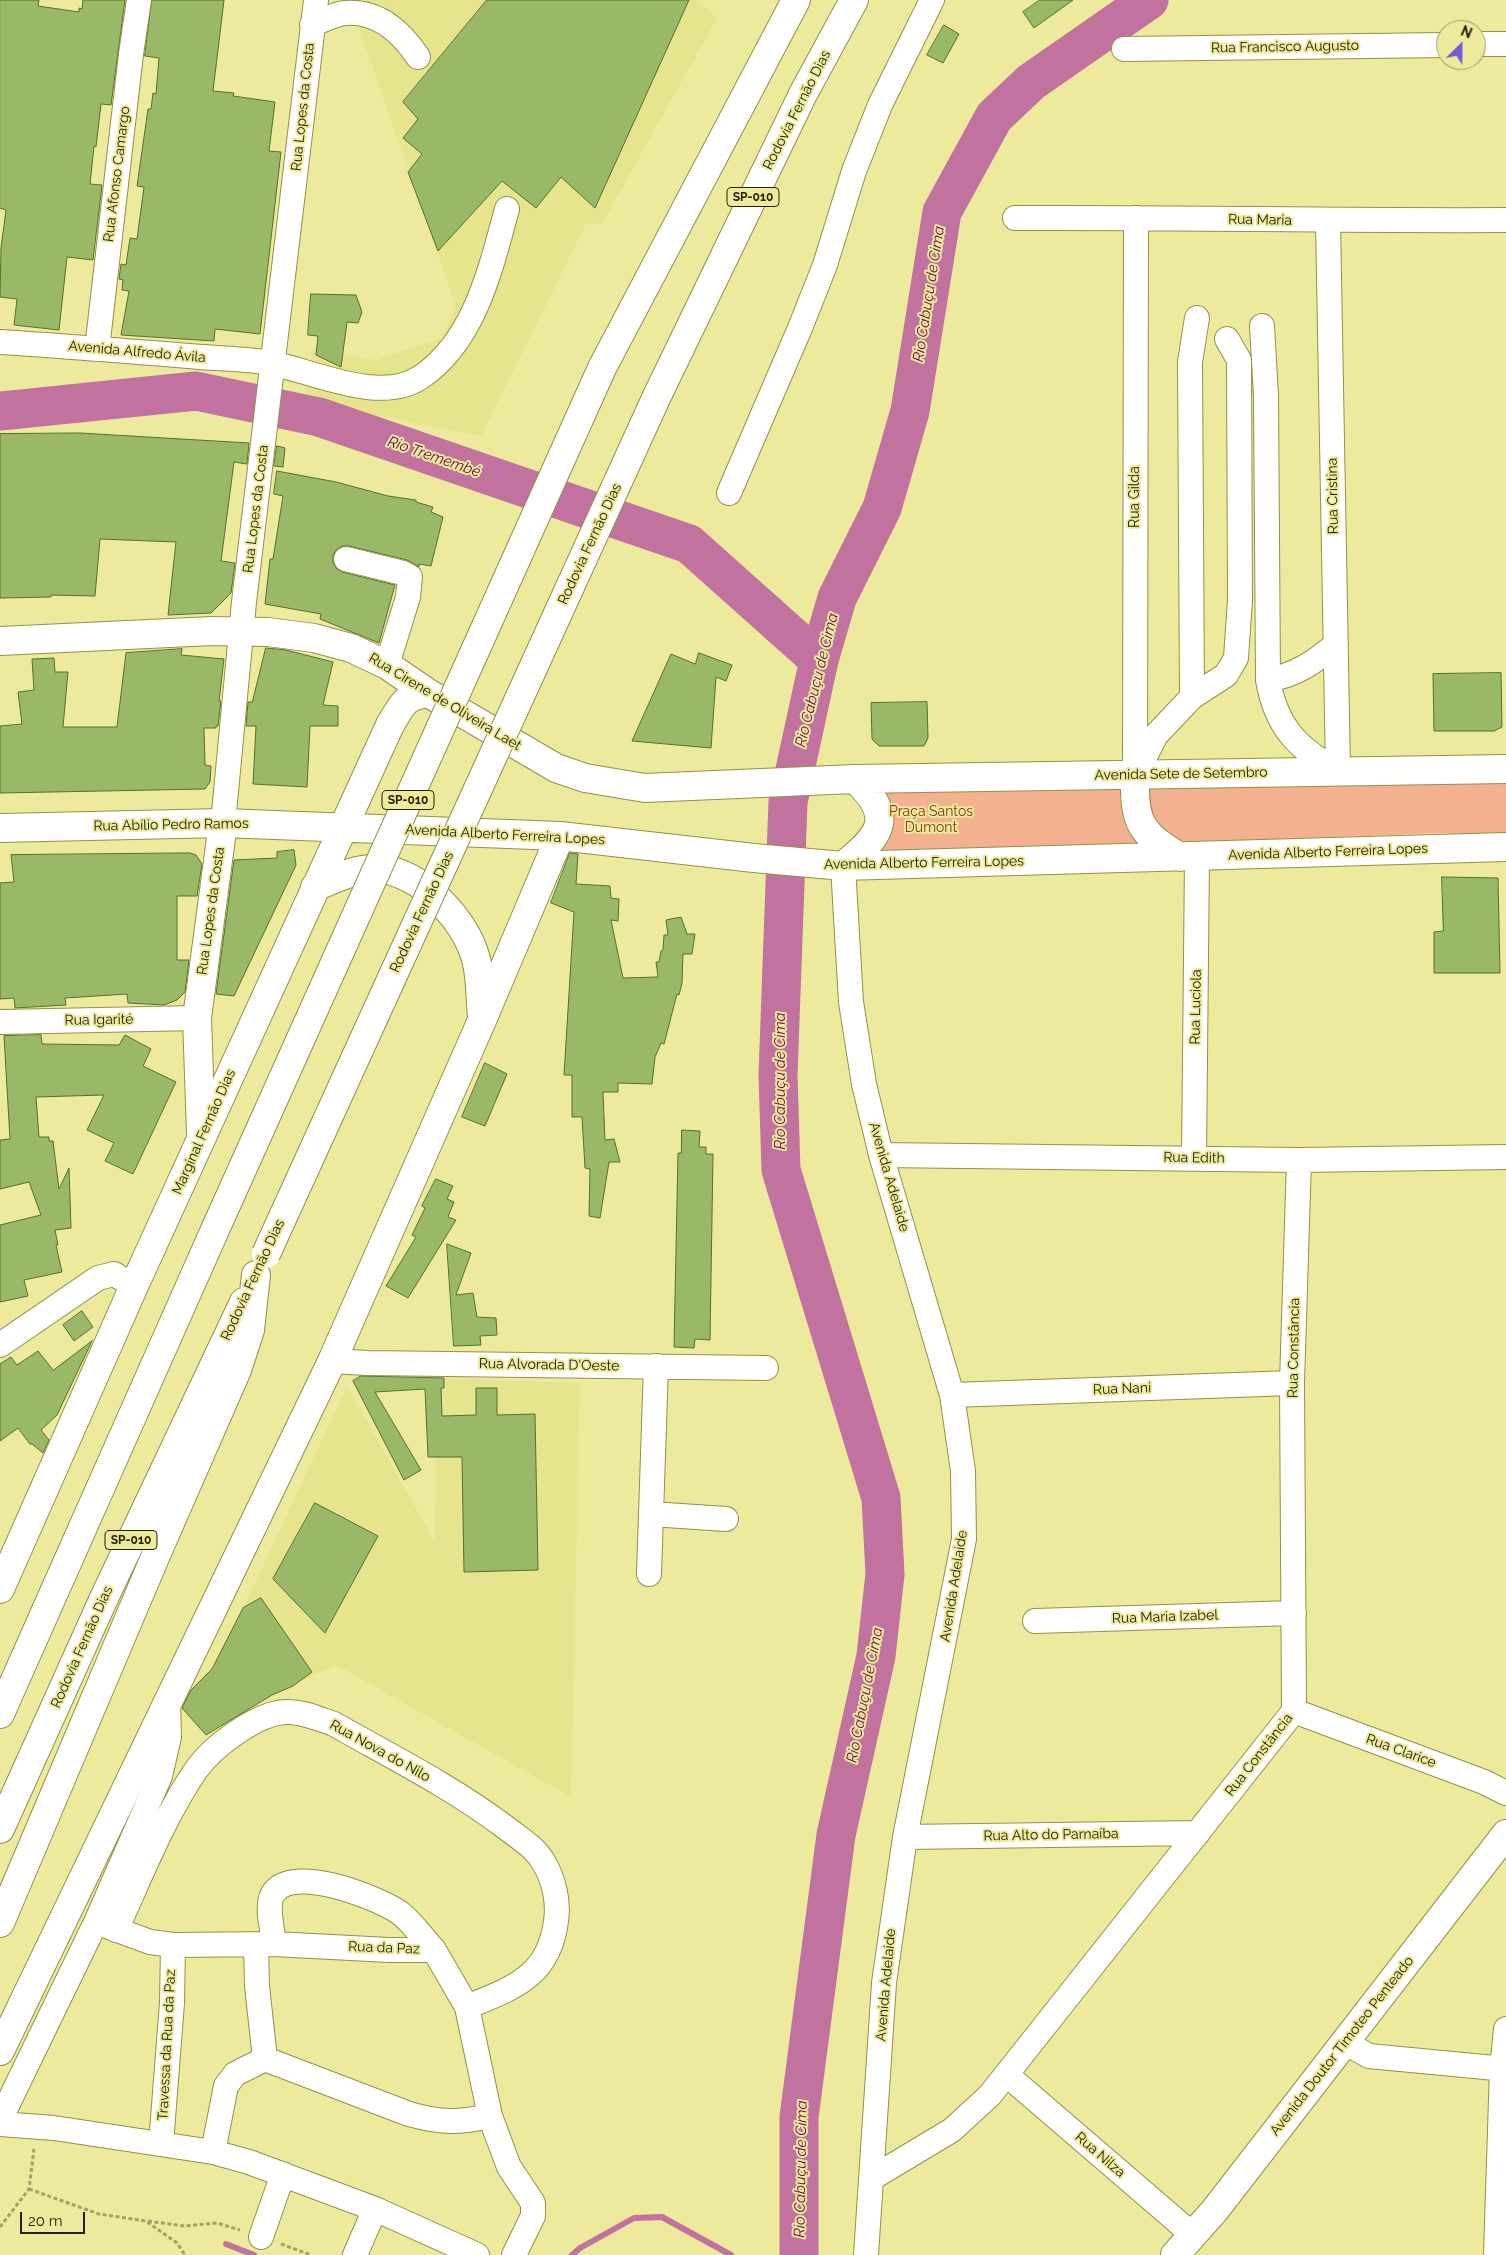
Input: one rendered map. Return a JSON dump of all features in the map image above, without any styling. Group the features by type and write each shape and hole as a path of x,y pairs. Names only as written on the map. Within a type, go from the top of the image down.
{"main road":[{"name":"SP-010","path":"0,1714 602,368 796,0"},
{"name":"Rodovia Fernão Dias","path":"0,1829 104,1598 261,1264 657,396 803,94 854,0"},
{"name":"Rua Cirene de Oliveira Laet","path":"0,641 240,631 268,632 314,638 351,648 387,665 428,693 556,768 584,778 645,788 845,780"},
{"name":"Marginal Fernão Dias","path":"2,1583 134,1286 390,726 404,703 413,695 428,693"},
{"name":"Avenida Sete de Setembro","path":"845,780 1506,769"},
{"path":"1135,776 1134,800 1145,832 1156,843 1189,857"},
{"path":"835,865 869,844 878,829 880,817 878,805 868,792 845,780"},
{"name":"Rua Abílio Pedro Ramos","path":"0,828 223,823 343,827"},
{"name":"Rua Lopes da Costa","path":"201,1140 197,1018 223,823"},
{"name":"Avenida Alberto Ferreira Lopes","path":"343,827 560,836 754,858 835,865 1506,847"},
{"path":"0,2050 332,1361 483,1018 560,836"},
{"path":"316,888 346,873 380,869 410,877 435,895 449,910 466,938 476,960 483,1018"},
{"path":"0,1923 156,1555 237,1370 250,1330 261,1264"},
{"path":"0,1686 39,1626"},
{"name":"Avenida Doutor Timoteo Penteado","path":"1184,2245 1215,2210 1506,1834"}],"street":[{"name":"Rua Afonso Camargo","path":"97,349 130,54 139,0"},
{"name":"Rua Lopes da Costa","path":"223,823 240,631 273,373 316,0"},
{"path":"729,493 825,266 854,171 880,105 912,37 932,0"},
{"path":"312,25 345,13 363,14 380,20 396,30 409,43 418,58"},
{"name":"Rua Francisco Augusto","path":"1124,49 1436,44"},
{"path":"1486,44 1506,44"},
{"name":"Avenida Alfredo Ávila","path":"0,342 97,349 378,387 394,387 407,384 422,377 441,360 468,324 478,305 508,209"},
{"name":"Rua Maria","path":"1015,218 1328,221 1506,220"},
{"name":"Rua Gilda","path":"1135,776 1136,218"},
{"name":"Rua Cristina","path":"1328,221 1338,771"},
{"path":"1192,696 1190,362 1197,318"},
{"path":"1262,326 1266,396 1268,680 1272,702 1282,724 1313,757 1338,771"},
{"path":"1135,776 1156,735 1192,696 1226,675 1236,658 1240,600 1239,360 1227,339"},
{"path":"346,559 403,573 410,577 408,597 387,665"},
{"path":"1268,680 1287,676 1304,668 1336,644"},
{"name":"Rua Luciola","path":"1189,857 1194,1158"},
{"name":"Avenida Adelaide","path":"835,865 851,1002 864,1084 881,1155 952,1395 963,1472 964,1539 905,1837 884,1983 866,2255"},
{"name":"Rua Igarité","path":"0,1022 197,1018"},
{"name":"Rua Edith","path":"881,1155 1299,1160 1506,1157"},
{"name":"Rua Constância","path":"872,2178 952,2130 990,2095 1294,1711 1292,1383 1299,1160"},
{"path":"0,1345 98,1278 114,1274 134,1286"},
{"name":"Rua Alvorada D'Oeste","path":"332,1361 766,1368"},
{"path":"649,1574 656,1366"},
{"name":"Rua Nani","path":"952,1395 1292,1383"},
{"path":"651,1514 726,1519"},
{"name":"Rua Maria Izabel","path":"1035,1621 1294,1613"},
{"path":"0,2120 106,1926 160,1776 169,1738 168,1701"},
{"name":"Rua Clarice","path":"1294,1711 1484,1782 1506,1793"},
{"name":"Rua Nova do Nilo","path":"106,1926 196,1770 209,1755 248,1724 263,1716 288,1712 313,1717 334,1724 472,1802 531,1846 544,1862 558,1906 555,1929 548,1950 540,1964 527,1979 467,2007"},
{"name":"Rua Alto do Parnaíba","path":"905,1837 1198,1833"},
{"path":"265,2059 257,1986 265,1945 270,1900 276,1889 286,1883 326,1883 358,1892 385,1904 401,1914 434,1950"},
{"name":"Rua da Paz","path":"106,1926 150,1942 172,1945 265,1945 434,1950 467,2007 490,2116 509,2167 533,2202 533,2216 514,2255"},
{"name":"Travessa da Rua da Paz","path":"161,2144 172,2003 172,1945"},
{"path":"1496,2255 1506,2029"},
{"path":"1344,2042 1370,2056 1504,2068"},
{"path":"213,2152 226,2086 235,2074 265,2059 409,2114 433,2121 463,2122 490,2116"},
{"name":"Rua Nilza","path":"1007,2075 1184,2245"},
{"path":"0,2124 54,2128 213,2152 283,2174 375,2209 465,2252"},
{"path":"261,2237 283,2174"},
{"path":"355,2255 375,2209"}],"path":[{"path":"0,2228 28,2189 36,2128"},
{"path":"28,2189 99,2214 184,2226 217,2223 311,2255"},
{"path":"146,2220 177,2243 185,2255"}],"shaded area":[{"path":"349,0 698,0 717,18 602,224 586,224 481,436 304,401 313,350 377,360 442,338 456,306"},
{"path":"437,1378 580,1383 571,1797 336,1665 286,1688 240,1615 347,1386 435,1542"}],"green space":[{"name":"Praça Santos Dumont","path":"1506,773 1506,836 1443,833 875,855 881,789"}],"building":[{"path":"0,0 39,0 38,6 79,12 79,8 82,9 83,0 125,0 111,105 101,104 96,147 94,146 90,184 102,185 93,260 67,257 59,330 14,325 17,299 0,297 1,248 6,210 0,208"},
{"path":"152,0 224,0 213,91 234,93 233,96 275,102 269,151 281,152 260,334 215,329 214,341 121,335 129,291 122,290 123,280 119,279 121,264 126,265 130,238 137,239 144,187 137,186 148,109 151,109 153,93 156,94 159,58 145,56"},
{"path":"487,0 689,0 595,208 561,177 536,208 502,181 438,251 408,172 422,154 403,138 418,119 403,102"},
{"path":"1040,0 1073,0 1034,28 1023,12"},
{"path":"944,25 959,34 943,63 927,55"},
{"path":"311,294 356,295 362,312 358,323 347,322 341,367 316,355 318,336 308,335"},
{"path":"80,433 249,443 247,464 234,462 221,561 235,563 231,593 211,613 168,615 176,542 100,539 95,596 51,595 51,597 0,598 0,434"},
{"path":"277,446 285,448 283,467 274,466"},
{"path":"277,471 336,482 388,496 416,500 416,502 433,507 431,512 443,517 431,566 419,564 419,567 407,560 349,546 342,546 333,555 333,563 342,572 395,585 379,643 320,619 321,614 265,604 270,559 273,559 283,496 274,494"},
{"path":"266,648 286,650 333,662 323,705 338,706 338,726 310,726 307,787 253,784 256,726 246,726 248,702 252,702"},
{"path":"182,649 181,655 224,659 218,726 216,728 204,728 205,765 211,766 210,782 205,789 0,793 0,726 22,724 18,692 34,690 32,659 54,658 55,672 68,672 63,727 117,727 126,653"},
{"path":"699,653 732,665 726,681 716,677 711,748 632,741 671,654 695,664"},
{"path":"1501,673 1502,727 1494,731 1434,731 1433,674"},
{"path":"927,702 928,738 924,746 879,746 872,739 871,703"},
{"path":"294,850 296,865 234,996 216,994 234,860 277,858 277,852"},
{"path":"190,853 196,855 202,864 197,896 177,896 177,960 189,960 185,992 177,1000 164,1005 128,1003 127,994 65,998 66,1005 15,1008 14,998 0,999 0,883 14,882 11,855"},
{"path":"570,853 578,854 576,884 610,886 611,898 619,899 618,921 611,920 623,978 658,977 656,962 659,962 661,951 663,950 664,935 668,935 666,920 681,917 687,934 695,934 692,954 683,954 682,983 679,995 677,994 664,1044 661,1043 655,1057 652,1084 618,1083 618,1092 603,1092 605,1140 614,1139 620,1162 609,1162 600,1218 589,1216 590,1169 585,1168 582,1117 572,1117 572,1075 564,1075 574,912 551,903"},
{"path":"1442,877 1498,878 1500,973 1434,973 1434,932 1443,931"},
{"path":"41,1035 42,1044 119,1045 125,1035 151,1049 143,1066 176,1082 133,1174 105,1161 114,1143 87,1130 104,1095 36,1097 39,1137 49,1137 49,1141 53,1141 59,1189 69,1168 71,1228 55,1230 62,1272 24,1280 28,1296 0,1302 0,1225 41,1215 29,1182 0,1189 0,1140 10,1139 4,1036"},
{"path":"485,1063 507,1074 485,1126 462,1117"},
{"path":"682,1130 700,1131 699,1147 706,1147 706,1154 713,1154 710,1340 695,1339 694,1348 674,1347 678,1153 681,1153"},
{"path":"436,1179 453,1186 447,1199 454,1202 448,1217 456,1220 408,1298 386,1286 416,1237 412,1235 425,1208 422,1206"},
{"path":"447,1244 471,1253 456,1295 473,1293 477,1317 496,1318 497,1335 480,1336 481,1345 454,1346"},
{"path":"82,1311 93,1327 74,1341 63,1325"},
{"path":"92,1341 57,1415 41,1430 49,1440 43,1453 30,1444 18,1428 0,1441 0,1364 11,1357 17,1365 38,1351 53,1370"},
{"path":"361,1376 444,1378 444,1388 441,1388 442,1416 476,1415 476,1388 497,1388 497,1415 535,1414 538,1570 464,1572 462,1457 428,1457 425,1389 375,1392 421,1470 404,1480 353,1381"},
{"path":"315,1503 378,1536 325,1633 273,1579"},
{"path":"261,1598 312,1672 293,1686 272,1695 206,1735 182,1708 191,1690 212,1669 243,1608"}],"waterway":[{"name":"Rio Cabuçu de Cima","path":"799,2255 799,2117 836,1835 876,1656 885,1574 881,1498 781,1170 778,1075 788,802 819,660 837,598 882,508 910,411 942,212 994,117 1031,82 1149,0"},
{"name":"Rio Tremembé","path":"0,411 196,391 319,417 689,544 819,660"},
{"path":"572,2255 580,2248 634,2218 662,2217 731,2255"},
{"path":"226,2244 254,2255"}]}
